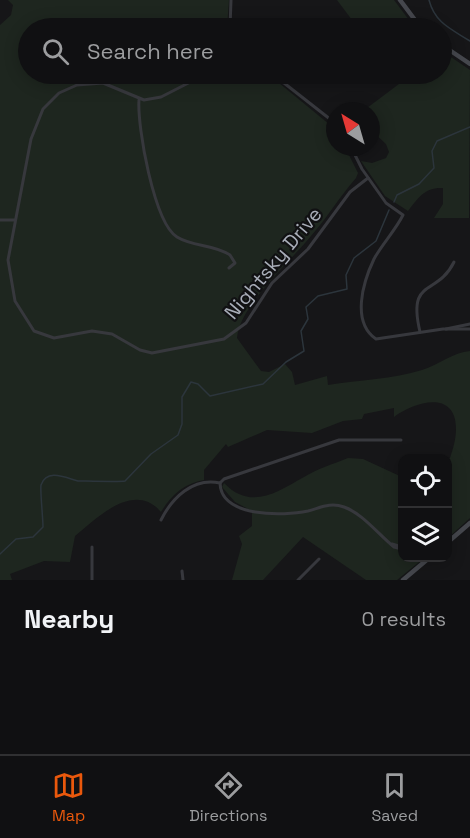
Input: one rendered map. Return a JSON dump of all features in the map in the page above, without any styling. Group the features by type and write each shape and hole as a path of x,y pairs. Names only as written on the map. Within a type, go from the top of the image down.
{"main road":[{"path":"400,0 414,18"},
{"path":"452,52 470,64"},
{"path":"452,538 470,523"},
{"path":"403,580 424,562"}],"street":[{"path":"230,18 231,0"},
{"name":"Nightsky Drive","path":"91,84 73,86 52,99 36,124 15,220 8,260 9,277 15,302 30,327 46,337 60,338 92,332 112,334 140,350 152,353 224,339 241,327 272,283 309,249 350,192 368,178"},
{"name":"Nightsky Drive","path":"102,84 139,100"},
{"path":"186,84 161,97 139,100 138,120 148,173 166,220 178,238 230,255 235,263 229,268"},
{"path":"286,84 326,116"},
{"path":"356,156 386,203 403,215 374,261 362,305 362,322 376,339 470,324"},
{"path":"0,220 15,220"},
{"path":"420,332 416,311 417,297 448,271 454,262"},
{"path":"444,329 470,329"},
{"path":"161,520 170,504 183,492 198,484 220,483 224,479 339,440 401,440"},
{"path":"220,483 221,490 230,502 252,513 309,511 329,505 344,507 390,544 398,547"},
{"path":"92,547 92,580"},
{"path":"298,580 319,559"},
{"path":"183,571 183,580"}],"shaded area":[{"path":"8,0 229,0 228,18 18,18 18,84 280,84 326,122 326,156 350,156 358,173 356,178 317,229 256,298 240,325 237,338 261,371 269,372 285,364 292,372 295,385 327,376 328,385 399,375 422,370 470,351 470,518 452,534 451,454 456,429 454,416 449,408 432,402 412,407 394,417 394,408 364,414 362,419 343,421 312,433 267,430 228,447 226,444 204,470 204,480 179,491 161,512 150,503 139,500 116,505 75,536 70,562 44,561 10,574 12,580 0,580 0,25 11,15 13,5"},
{"path":"337,0 394,0 408,18 350,18"},
{"path":"452,58 470,70 469,218 434,218 443,204 443,188 427,191 408,211 385,196 361,161 372,163 386,158 389,152 386,144 380,138 380,102 375,102 399,84 452,84"},
{"path":"348,458 363,459 398,475 398,562 419,562 397,580 366,580 303,537 263,580 232,580 242,544 239,536 252,526 252,511 235,502 222,487 224,483 244,496 264,496"}],"waterway":[{"path":"429,0 438,18"},
{"path":"452,30 470,41"},
{"path":"394,202 397,195 419,184 434,168 432,151 437,141 470,127"},
{"path":"0,554 16,539 33,537 43,527 41,485 48,477 57,475 78,481 125,481 151,454 178,435 182,424 182,397 191,382 198,384 210,396 263,384 286,362 304,351 301,331 308,319 306,307 318,296 347,289 346,275 354,258 376,241 389,210"}]}
